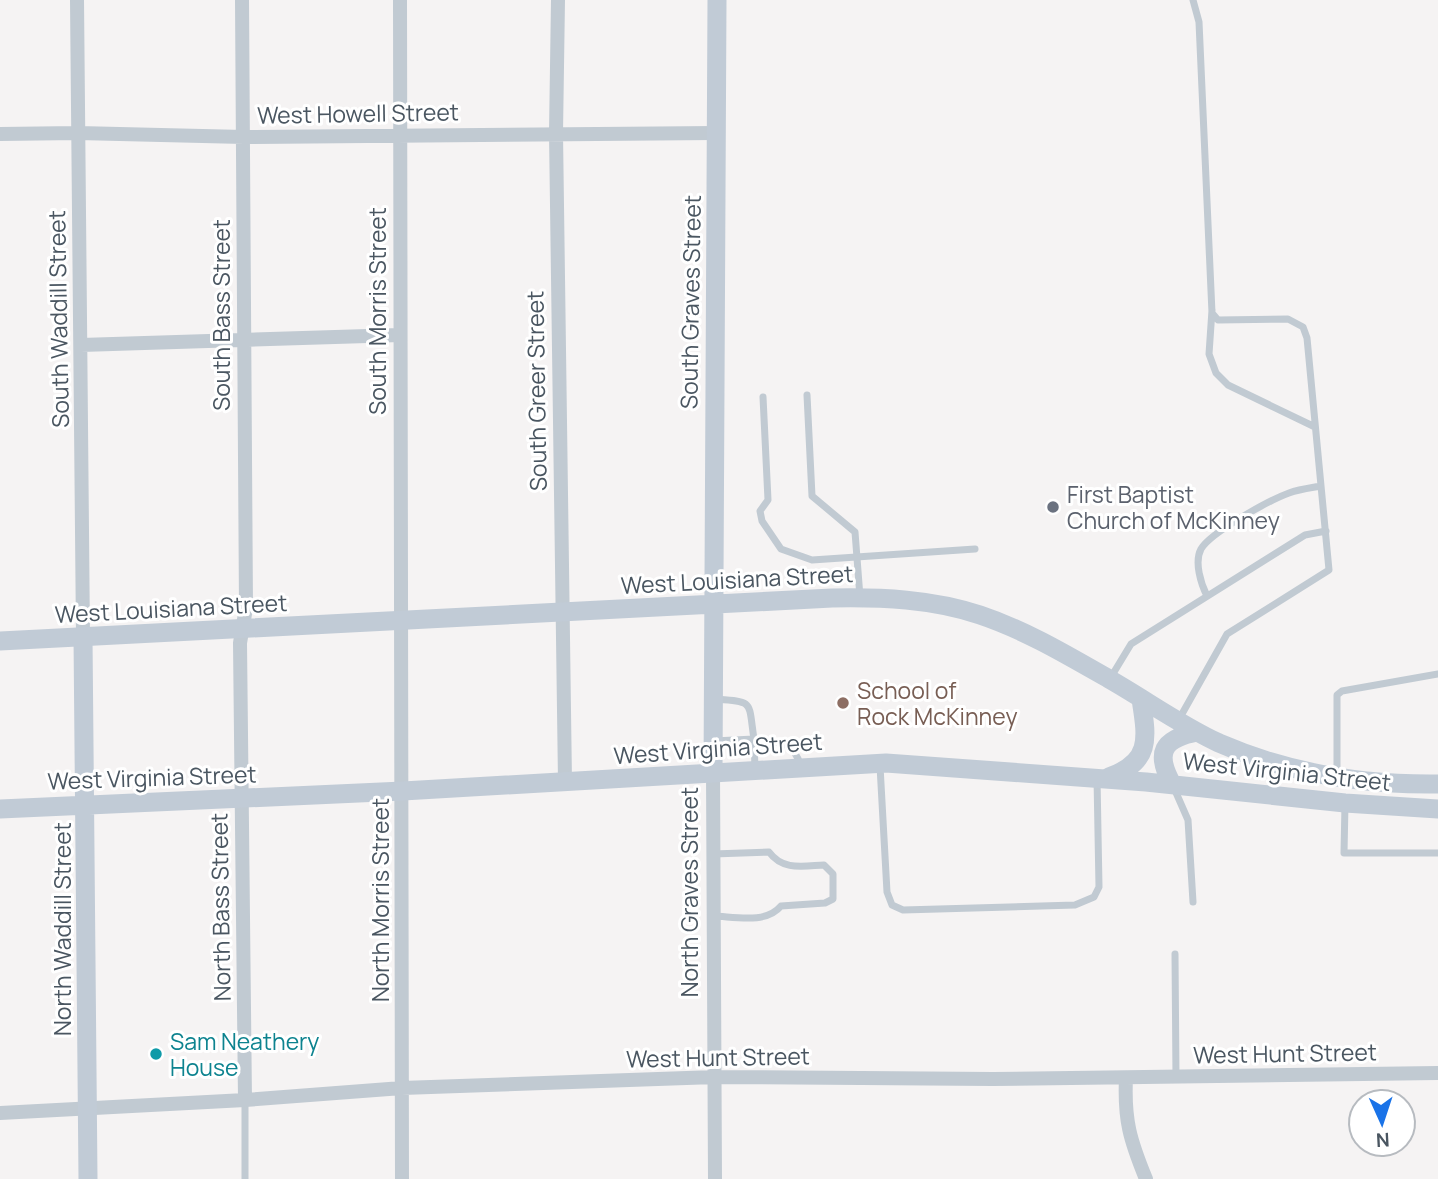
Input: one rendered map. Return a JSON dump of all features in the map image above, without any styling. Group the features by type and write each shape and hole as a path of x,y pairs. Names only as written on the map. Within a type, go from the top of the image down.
{"main road":[{"name":"South Graves Street","path":"713,604 717,0"},
{"name":"West Louisiana Street","path":"0,640 860,597 920,602 978,615 1036,639 1109,679 1196,732 1277,764 1337,777 1438,784"},
{"name":"North Graves Street","path":"713,604 713,772"},
{"name":"North Waddill Street","path":"83,637 88,1179"},
{"path":"1101,778 1130,768 1140,757 1146,742 1141,699"},
{"path":"1172,784 1163,765 1164,750 1175,738 1196,732"},
{"name":"West Virginia Street","path":"0,808 403,791 880,763 1101,778 1345,803 1438,809"}],"street":[{"name":"South Waddill Street","path":"77,0 83,637"},
{"name":"South Bass Street","path":"242,0 246,608 243,629"},
{"name":"South Morris Street","path":"400,0 401,621"},
{"name":"South Greer Street","path":"558,0 556,133 565,782"},
{"name":"West Howell Street","path":"0,134 244,137 716,133"},
{"path":"81,345 400,335"},
{"name":"North Morris Street","path":"401,621 402,1179"},
{"name":"North Bass Street","path":"243,629 240,643 245,1100"},
{"name":"North Graves Street","path":"713,772 715,1179"},
{"name":"West Hunt Street","path":"0,1113 245,1100 402,1088 715,1077 1126,1078 1438,1073"},
{"path":"1126,1078 1126,1117 1130,1137 1146,1179"}],"lane":[{"path":"1193,0 1199,22 1212,310 1209,354 1216,373 1228,385 1315,427"},
{"path":"1177,721 1227,634 1329,570 1307,338 1303,327 1288,318 1218,320 1212,310"},
{"path":"807,395 812,496 855,532 860,597"},
{"path":"763,397 768,500 761,511 762,521 781,548 812,560 975,549"},
{"path":"1207,596 1198,561 1200,550 1209,540 1246,515 1286,494 1321,486"},
{"path":"1109,679 1131,644 1305,535 1326,531"},
{"path":"1337,777 1337,695 1342,691 1438,674"},
{"path":"713,698 744,701 748,706 754,740 755,769"},
{"path":"713,741 754,740 789,745 795,750 801,767"},
{"path":"880,763 887,892 892,905 903,910 1075,905 1094,897 1099,887 1101,778"},
{"path":"1172,784 1188,820 1194,902"},
{"path":"1345,803 1344,853 1438,853"},
{"path":"713,854 769,852 775,861 789,866 824,865 832,874 833,899 825,903 781,906 774,914 760,918 713,916"},
{"path":"1175,954 1175,1077"},
{"path":"244,1179 245,1100"}],"place":[{"name":"First Baptist Church of McKinney","path":"1053,507"},
{"name":"School of Rock McKinney","path":"843,703"},
{"name":"Sam Neathery House","path":"156,1054"}]}
